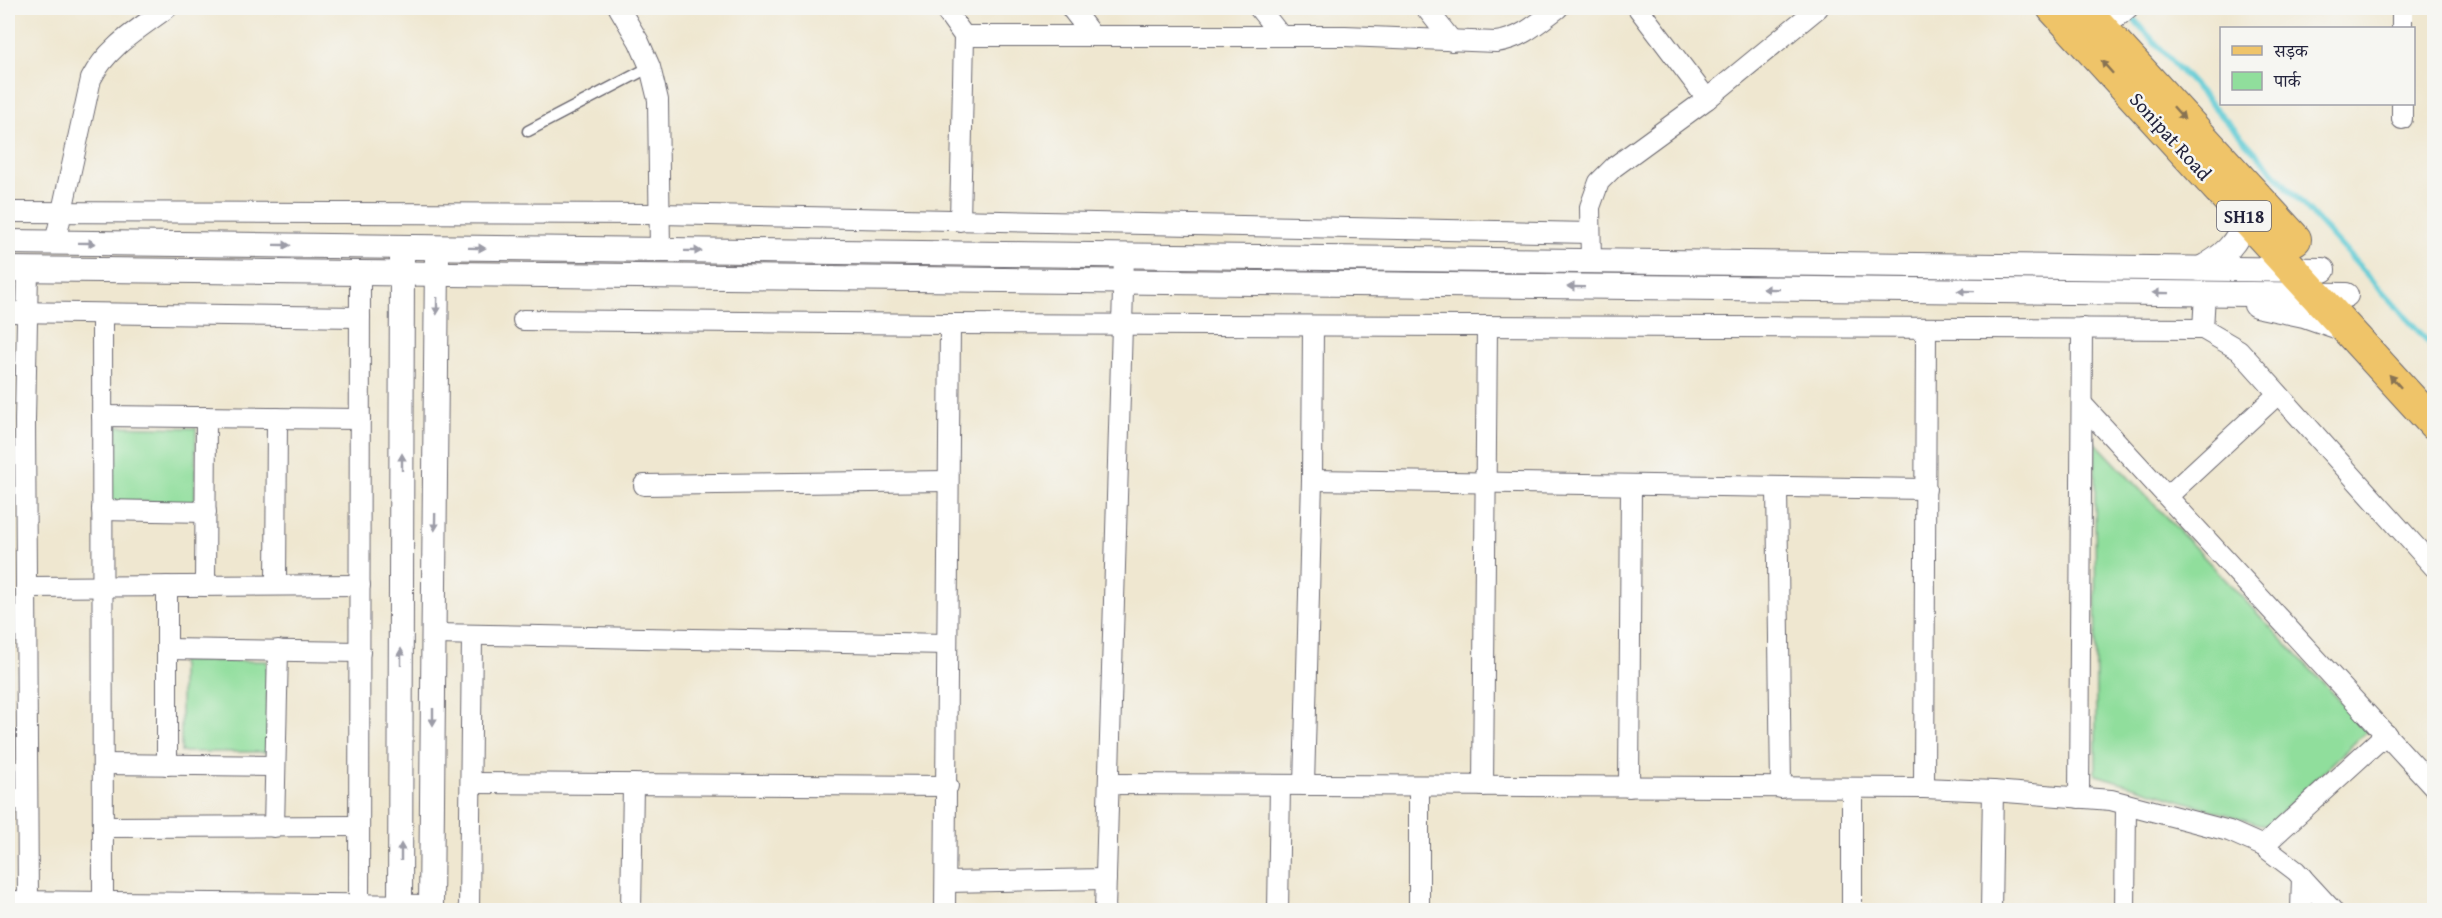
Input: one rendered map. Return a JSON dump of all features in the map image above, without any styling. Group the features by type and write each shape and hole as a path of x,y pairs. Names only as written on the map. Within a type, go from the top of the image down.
{"main road":[{"name":"Sonipat Road","path":"2053,8 2104,20 2320,283 2349,331 2434,424"},
{"name":"Sonipat Road","path":"2104,20 2245,218 2320,283 2434,393"}],"street":[{"path":"55,243 87,95 98,64 110,50 168,8"},
{"path":"619,8 639,42 650,67 658,100 660,250"},
{"path":"944,8 964,36 960,220"},
{"path":"1071,8 1091,34"},
{"path":"1259,8 1281,36"},
{"path":"1426,8 1452,40"},
{"path":"964,36 1091,34 1281,36 1496,42 1522,35 1558,8"},
{"path":"1638,8 1707,99"},
{"path":"1591,262 1590,207 1599,183 1614,167 1707,99 1818,8"},
{"path":"2402,8 2402,27"},
{"path":"8,212 659,214 1590,233"},
{"path":"2200,269 2223,256 2241,233 2245,218"},
{"path":"8,242 2200,269 2320,283"},
{"path":"400,908 402,247"},
{"path":"8,901 103,902 211,907 431,908 437,248"},
{"path":"1105,910 1124,256"},
{"path":"28,902 26,587 17,492 16,420 27,313 18,270 2205,294 2320,283"},
{"path":"359,907 360,273"},
{"path":"2203,329 2205,294"},
{"path":"2205,294 2304,315 2349,331"},
{"path":"8,312 360,316"},
{"path":"102,314 103,902"},
{"path":"524,320 2203,329 2239,350 2434,567"},
{"path":"945,910 948,786 946,644 950,324"},
{"path":"1304,785 1312,480 1313,326"},
{"path":"1483,786 1487,326"},
{"path":"1924,788 1926,328"},
{"path":"2079,798 2082,328"},
{"path":"2168,496 2278,394"},
{"path":"2082,404 2434,787"},
{"path":"102,416 360,419"},
{"path":"205,586 206,417"},
{"path":"276,585 277,418"},
{"path":"1312,480 1926,489"},
{"path":"644,485 948,482"},
{"path":"1629,787 1631,485"},
{"path":"1778,487 1780,788"},
{"path":"102,510 206,512"},
{"path":"26,587 360,585"},
{"path":"167,586 167,765"},
{"path":"434,634 946,644"},
{"path":"469,910 472,635"},
{"path":"167,649 360,652"},
{"path":"274,826 278,650"},
{"path":"2263,846 2386,734"},
{"path":"103,764 275,766"},
{"path":"471,783 948,786"},
{"path":"631,910 633,784"},
{"path":"1109,784 1924,788 2111,801 2229,831 2263,846 2302,877 2332,910"},
{"path":"1278,910 1280,785"},
{"path":"1419,786 1419,910"},
{"path":"1852,788 1852,910"},
{"path":"1991,910 1993,791"},
{"path":"8,799 27,799"},
{"path":"2125,910 2126,804"},
{"path":"103,827 359,826"},
{"path":"2301,910 2302,877"},
{"path":"946,882 1106,879"}],"lane":[{"path":"528,131 650,67"}],"green space":[{"path":"111,426 196,428 195,503 110,501"},
{"path":"2095,442 2368,730 2266,826 2096,775"},
{"path":"181,661 267,661 267,752 181,752"}],"waterway":[{"path":"2127,12 2434,348"}]}
